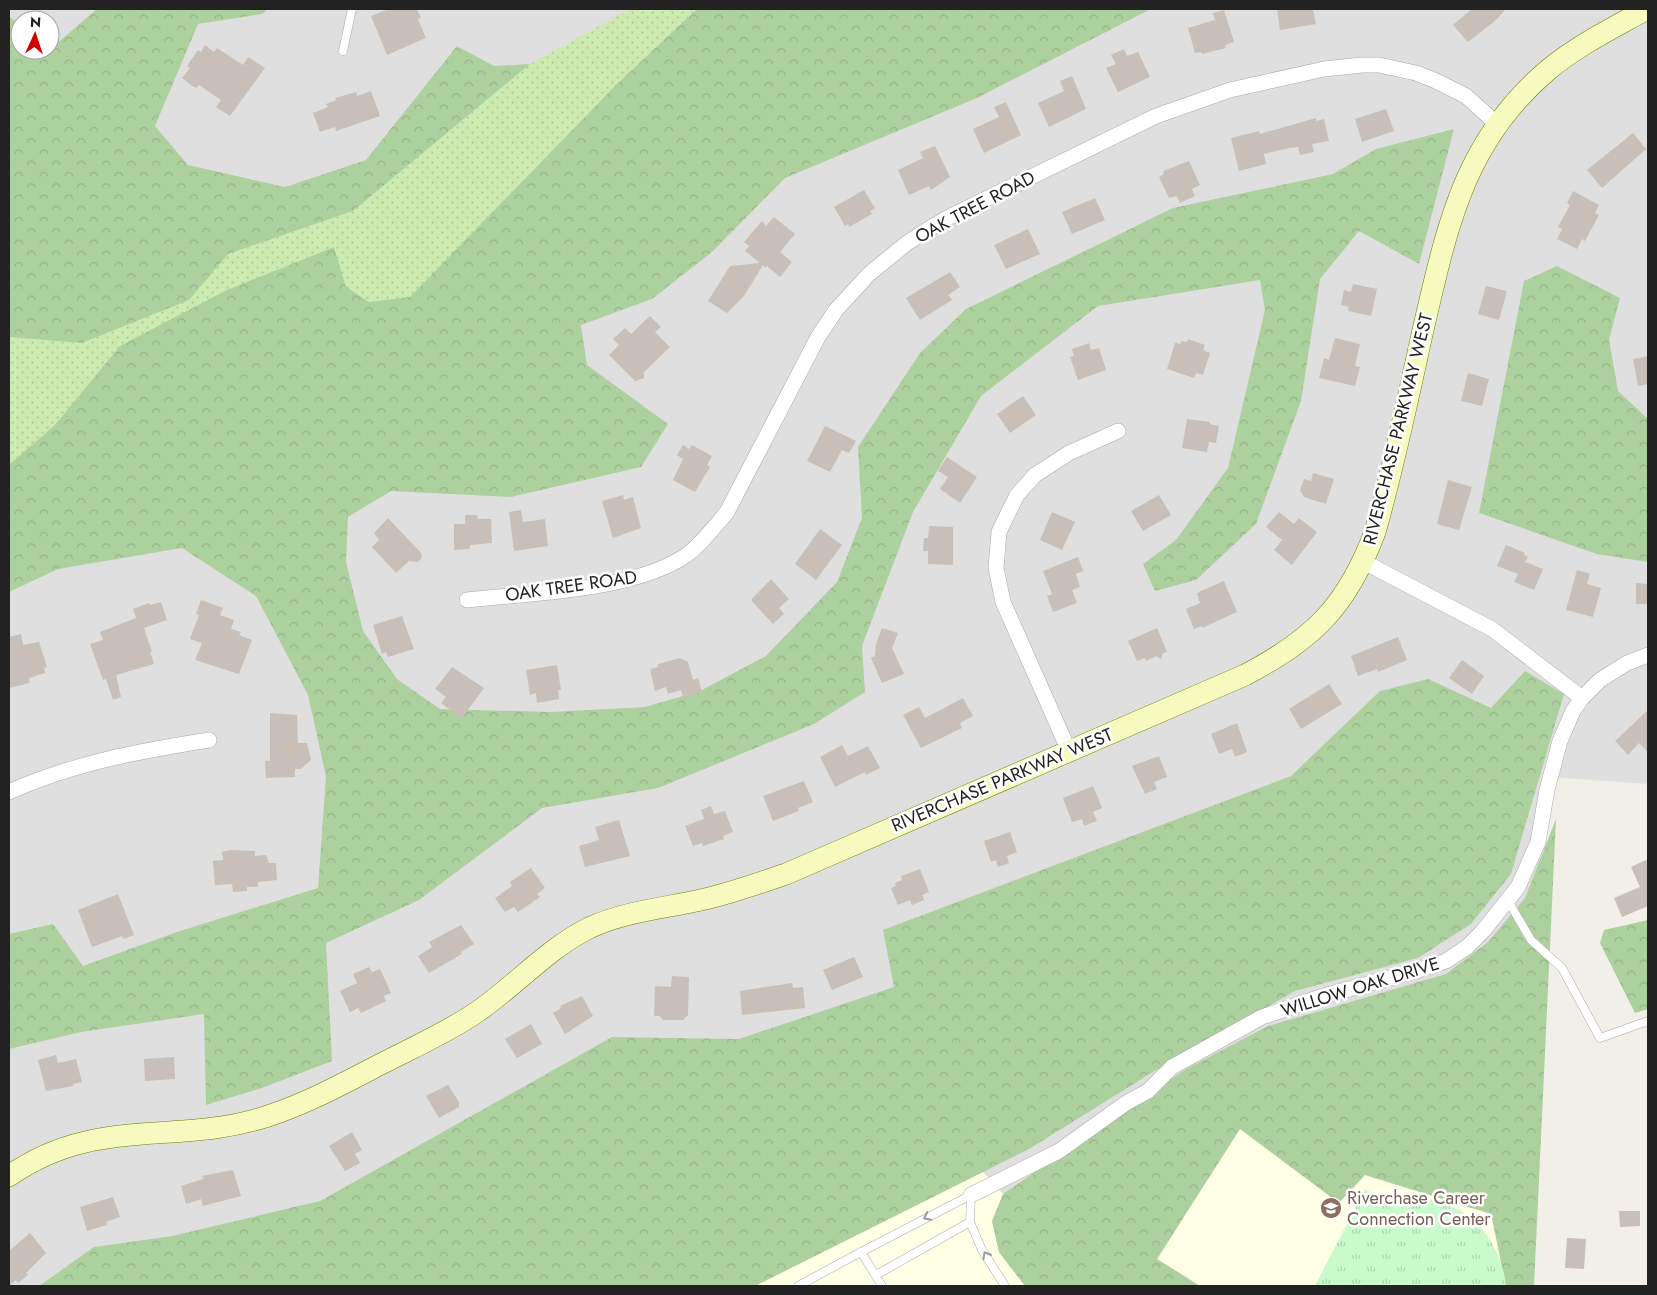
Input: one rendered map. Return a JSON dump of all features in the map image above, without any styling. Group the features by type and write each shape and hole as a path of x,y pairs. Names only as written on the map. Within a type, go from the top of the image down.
{"street":[{"name":"RIVERCHASE PARKWAY WEST","path":"9,1176 46,1154 96,1138 218,1127 272,1115 324,1093 459,1023 491,1002 548,955 590,928 618,917 730,893 786,874 1245,674 1275,659 1303,638 1328,615 1340,601 1364,562 1385,498 1448,226 1470,170 1498,125 1522,96 1554,65 1594,38 1647,9"},
{"name":"OAK TREE ROAD","path":"468,600 616,582 655,570 688,553 714,528 727,512 818,337 836,310 869,274 907,243 949,217 1156,116 1230,90 1324,69 1362,65 1398,68 1434,80 1466,96 1498,125"},
{"path":"1069,751 1003,602 996,568 1000,532 1017,495 1035,475 1069,452 1118,431"},
{"path":"1364,562 1492,629 1582,698"},
{"name":"WILLOW OAK DRIVE","path":"971,1195 1059,1151 1126,1103 1148,1091 1172,1067 1262,1017 1320,997 1446,961 1467,947 1484,931 1518,887 1538,842 1544,804 1560,741 1573,711 1582,698 1600,680 1628,662 1648,654"},
{"path":"9,792 70,769 120,755 210,740"}],"lane":[{"path":"344,52 352,9"},
{"path":"1507,899 1531,940 1562,968 1600,1038 1648,1022"},
{"path":"798,1286 971,1195 970,1222 982,1250 1005,1286"},
{"path":"876,1275 970,1222"},
{"path":"861,1252 882,1286"}],"shaded area":[{"path":"9,9 1648,9 1648,784 1551,777 1531,940 1523,1286 9,1286"},
{"name":"Riverchase Career Connection Center","path":"1240,1128 1338,1202 1365,1175 1492,1214 1506,1286 1200,1286 1157,1259"},
{"path":"983,1172 1003,1194 992,1221 999,1252 1025,1286 755,1286"}],"green space":[{"path":"97,9 268,9 262,14 198,24 155,126 188,165 285,187 366,160 457,46 494,66 530,64 353,211 228,254 189,300 82,343 9,337 9,17 10,60 60,60 60,41"},
{"path":"630,9 702,9 409,318 9,465 9,337 82,343 188,300 228,254 353,211 530,64"},
{"path":"697,9 1151,9 977,98 785,178 712,252 652,299 581,325 587,365 668,424 641,467 511,497 391,491 348,517 346,562 363,631 397,679 440,709 551,712 645,707 700,691 766,656 837,582 862,518 858,447 920,353 966,309 1173,208 1333,174 1376,149 1454,129 1419,264 1359,231 1320,279 1301,401 1256,524 1196,580 1155,591 1143,564 1176,540 1228,468 1265,310 1260,280 1098,306 981,396 913,512 862,646 865,692 814,724 658,788 542,808 419,900 326,943 332,1061 262,1088 206,1105 204,1014 81,1032 9,1049 9,934 53,924 83,966 177,932 318,888 326,776 308,695 256,596 182,548 58,569 9,592 9,465 55,425 120,346 227,290 334,247 346,287 369,302 410,297 617,84"},
{"path":"1557,266 1620,298 1609,340 1618,391 1648,419 1648,562 1597,554 1479,513 1524,281"},
{"path":"1525,671 1564,694 1511,874 1471,924 1418,958 1295,991 1153,1072 1029,1149 755,1286 39,1286 94,1247 172,1236 320,1201 612,1037 739,1039 894,987 883,930 1291,776 1380,691 1428,679 1491,708"},
{"path":"1556,819 1534,1286 1506,1286 1491,1214 1365,1175 1339,1203 1240,1129 1157,1259 1200,1286 1025,1286 999,1252 992,1221 1003,1194 1186,1069 1268,1026 1446,974 1488,942 1525,898"},
{"path":"1648,920 1648,1009 1635,1013 1600,943 1604,930"},
{"path":"1365,1189 1383,1200 1417,1198 1433,1200 1462,1211 1486,1233 1501,1262 1505,1286 1315,1286"}],"building":[{"path":"389,9 417,9 421,18 418,19 426,38 387,55 371,16"},
{"path":"1277,9 1313,9 1316,24 1280,30"},
{"path":"1472,9 1506,9 1496,20 1468,42 1453,25"},
{"path":"1224,10 1234,42 1225,45 1226,48 1202,54 1201,52 1195,53 1188,28 1215,20 1213,13"},
{"path":"205,45 214,52 217,48 243,65 248,57 265,68 230,116 216,107 221,100 199,85 197,88 192,86 182,78 190,68 187,66 198,50 201,52"},
{"path":"1124,49 1127,56 1138,52 1150,77 1118,92 1106,68 1116,64 1111,55"},
{"path":"1072,76 1086,109 1049,127 1038,103 1064,91 1060,81"},
{"path":"371,91 380,116 336,131 335,127 320,132 313,113 328,107 326,104 336,100 335,98 356,92 357,96"},
{"path":"1006,102 1021,135 984,153 973,129 999,117 994,107"},
{"path":"1386,109 1394,131 1362,142 1355,119"},
{"path":"1316,118 1316,121 1324,119 1329,141 1312,144 1314,152 1300,155 1298,147 1264,154 1266,164 1239,171 1231,138 1259,131 1260,134"},
{"path":"1633,133 1646,149 1602,188 1587,170"},
{"path":"935,146 950,177 931,190 929,186 909,195 898,170 923,158 920,152"},
{"path":"1189,161 1200,185 1192,189 1195,196 1180,203 1177,196 1169,198 1159,177 1164,174 1163,171"},
{"path":"864,190 875,208 870,211 872,214 849,227 848,224 845,226 834,207"},
{"path":"1573,191 1599,205 1595,213 1599,215 1585,241 1582,239 1577,249 1557,239 1562,229 1558,227 1570,205 1567,203"},
{"path":"1095,198 1105,220 1072,234 1062,212"},
{"path":"774,217 795,234 780,252 792,262 780,277 763,265 744,296 727,313 708,301 730,266 760,263 745,251 749,246 744,242 762,221 766,226"},
{"path":"1028,229 1040,254 1006,269 994,245"},
{"path":"950,272 960,287 948,295 952,300 920,320 906,298"},
{"path":"1353,284 1377,289 1371,316 1348,311 1349,307 1341,305 1344,290 1351,292"},
{"path":"1486,286 1507,291 1499,320 1478,314"},
{"path":"650,316 661,327 655,332 670,347 644,372 644,378 635,381 609,355 619,345 613,339 625,328 631,334"},
{"path":"1335,338 1360,344 1355,366 1360,367 1355,386 1319,378 1324,358 1329,360"},
{"path":"1188,339 1205,345 1203,350 1210,353 1203,375 1196,373 1194,378 1167,369 1175,343 1187,342"},
{"path":"1089,343 1091,350 1099,348 1106,370 1078,380 1070,357 1074,356 1072,349"},
{"path":"1648,356 1648,384 1638,386 1633,359"},
{"path":"1468,373 1489,379 1482,406 1461,401"},
{"path":"1023,396 1036,415 1010,433 997,414"},
{"path":"1187,419 1210,422 1210,424 1219,426 1216,443 1209,442 1207,452 1182,448"},
{"path":"825,426 856,441 849,453 842,450 830,472 807,461"},
{"path":"683,445 689,449 692,445 712,456 707,465 710,467 695,492 673,480 683,459 677,455"},
{"path":"947,457 977,477 960,503 940,489 948,477 938,471"},
{"path":"1313,473 1334,479 1326,504 1304,497 1300,490 1304,479 1311,481"},
{"path":"1448,480 1472,487 1459,530 1437,524"},
{"path":"623,495 624,500 633,497 641,528 613,538 602,501"},
{"path":"1159,495 1171,515 1143,531 1131,511"},
{"path":"521,510 523,522 545,519 548,546 514,551 509,512"},
{"path":"1052,512 1075,522 1062,550 1040,540"},
{"path":"1279,512 1294,524 1299,518 1317,532 1292,565 1274,550 1282,540 1266,527"},
{"path":"465,515 477,515 478,519 491,519 492,543 470,545 470,549 454,550 454,524 465,524"},
{"path":"388,518 421,553 422,558 418,562 409,561 396,573 372,547 379,540 374,533"},
{"path":"929,526 953,527 953,565 928,564 928,551 923,551 924,538 928,538"},
{"path":"820,529 842,545 816,580 795,564"},
{"path":"1506,545 1525,553 1524,555 1528,557 1525,562 1543,569 1534,590 1514,582 1518,574 1497,566"},
{"path":"1078,557 1083,571 1076,574 1080,587 1072,590 1077,603 1053,612 1047,596 1052,594 1043,571"},
{"path":"1577,570 1590,574 1587,584 1601,588 1593,617 1566,610"},
{"path":"771,579 789,599 779,608 784,614 773,624 751,600"},
{"path":"1224,581 1237,612 1202,628 1202,626 1194,629 1186,609 1200,603 1197,594 1201,591"},
{"path":"1636,583 1648,584 1648,604 1636,604"},
{"path":"201,600 223,608 220,615 234,620 231,629 241,632 239,635 252,640 239,674 195,660 202,643 190,639 199,615 196,614"},
{"path":"161,602 167,620 144,628 154,664 116,675 121,697 113,700 106,679 103,680 90,644 103,640 100,632 136,618 133,609 149,603 150,605"},
{"path":"402,616 414,649 388,657 386,652 382,654 373,625"},
{"path":"882,628 898,633 892,648 904,674 882,683 871,658 875,656 876,644"},
{"path":"1157,628 1167,652 1163,653 1161,659 1156,656 1146,661 1145,658 1137,661 1128,641"},
{"path":"21,634 23,645 39,642 47,667 44,668 45,673 29,678 30,683 9,688 9,637"},
{"path":"1398,637 1407,660 1378,672 1377,669 1358,676 1351,656"},
{"path":"680,658 688,662 693,680 698,678 702,692 683,698 681,690 668,694 666,687 655,691 650,669 658,667 658,664"},
{"path":"1462,660 1484,676 1472,694 1449,678"},
{"path":"557,665 561,690 558,690 559,699 537,703 536,693 530,695 526,670"},
{"path":"452,667 484,688 462,718 441,703 446,697 435,689"},
{"path":"1329,684 1342,704 1301,729 1289,709"},
{"path":"963,698 973,716 960,723 962,728 921,748 903,715 919,707 925,718"},
{"path":"1648,710 1648,752 1639,743 1628,755 1615,741"},
{"path":"270,713 297,715 298,743 307,743 311,760 301,769 295,769 295,777 266,778 265,761 270,761"},
{"path":"1237,723 1247,752 1235,757 1232,749 1219,754 1211,734"},
{"path":"842,745 848,756 868,746 880,768 866,775 865,772 835,787 820,757"},
{"path":"1159,756 1167,777 1154,782 1157,789 1145,794 1132,766"},
{"path":"804,781 813,802 798,808 799,811 773,821 763,796"},
{"path":"1093,786 1102,808 1093,812 1097,821 1084,826 1082,819 1072,822 1063,798"},
{"path":"711,806 714,814 725,811 733,832 723,836 724,839 703,846 702,843 693,846 685,826 704,819 701,810"},
{"path":"619,820 630,856 585,867 579,846 599,840 595,827"},
{"path":"1010,832 1017,852 1007,856 1009,863 998,867 996,860 991,862 984,841"},
{"path":"231,850 255,851 255,856 266,855 269,863 276,863 277,880 258,882 258,887 247,887 247,891 233,892 232,884 215,885 213,861 223,860 222,852"},
{"path":"1648,859 1648,906 1622,917 1614,898 1640,887 1631,867"},
{"path":"531,868 545,888 537,894 540,897 518,912 514,907 505,912 495,898 512,886 510,882"},
{"path":"920,869 929,892 922,895 924,900 912,905 910,900 898,905 891,888 896,886 895,883 902,880 901,876"},
{"path":"118,894 134,935 123,939 122,936 92,947 78,910"},
{"path":"461,925 474,944 461,952 462,954 429,973 418,956 432,947 429,942"},
{"path":"854,957 863,977 832,990 823,970"},
{"path":"369,967 372,972 380,969 391,993 384,996 386,1001 361,1013 358,1008 350,1012 340,991 357,983 353,974"},
{"path":"672,976 689,977 688,1015 683,1020 664,1020 659,1016 654,1016 655,986 671,987"},
{"path":"792,983 793,988 803,987 805,1008 742,1015 740,991"},
{"path":"582,996 593,1016 565,1034 553,1013 561,1008 560,1006"},
{"path":"531,1024 542,1044 517,1058 505,1039"},
{"path":"56,1055 58,1063 76,1059 82,1082 73,1084 73,1086 46,1091 38,1060"},
{"path":"174,1057 175,1079 145,1081 144,1059"},
{"path":"448,1085 459,1102 459,1107 439,1118 426,1096"},
{"path":"352,1132 362,1150 355,1154 360,1163 345,1171 329,1146"},
{"path":"233,1170 241,1196 203,1206 201,1199 186,1204 181,1186 203,1179 202,1176"},
{"path":"113,1197 120,1217 106,1222 107,1225 87,1231 80,1207"},
{"path":"1619,1211 1640,1211 1640,1226 1620,1227"},
{"path":"30,1233 46,1253 26,1273 28,1275 18,1283 16,1280 9,1286 9,1251"},
{"path":"1567,1238 1586,1239 1584,1269 1565,1268"}],"place":[{"name":"Riverchase Career Connection Center","path":"1331,1208"}]}
